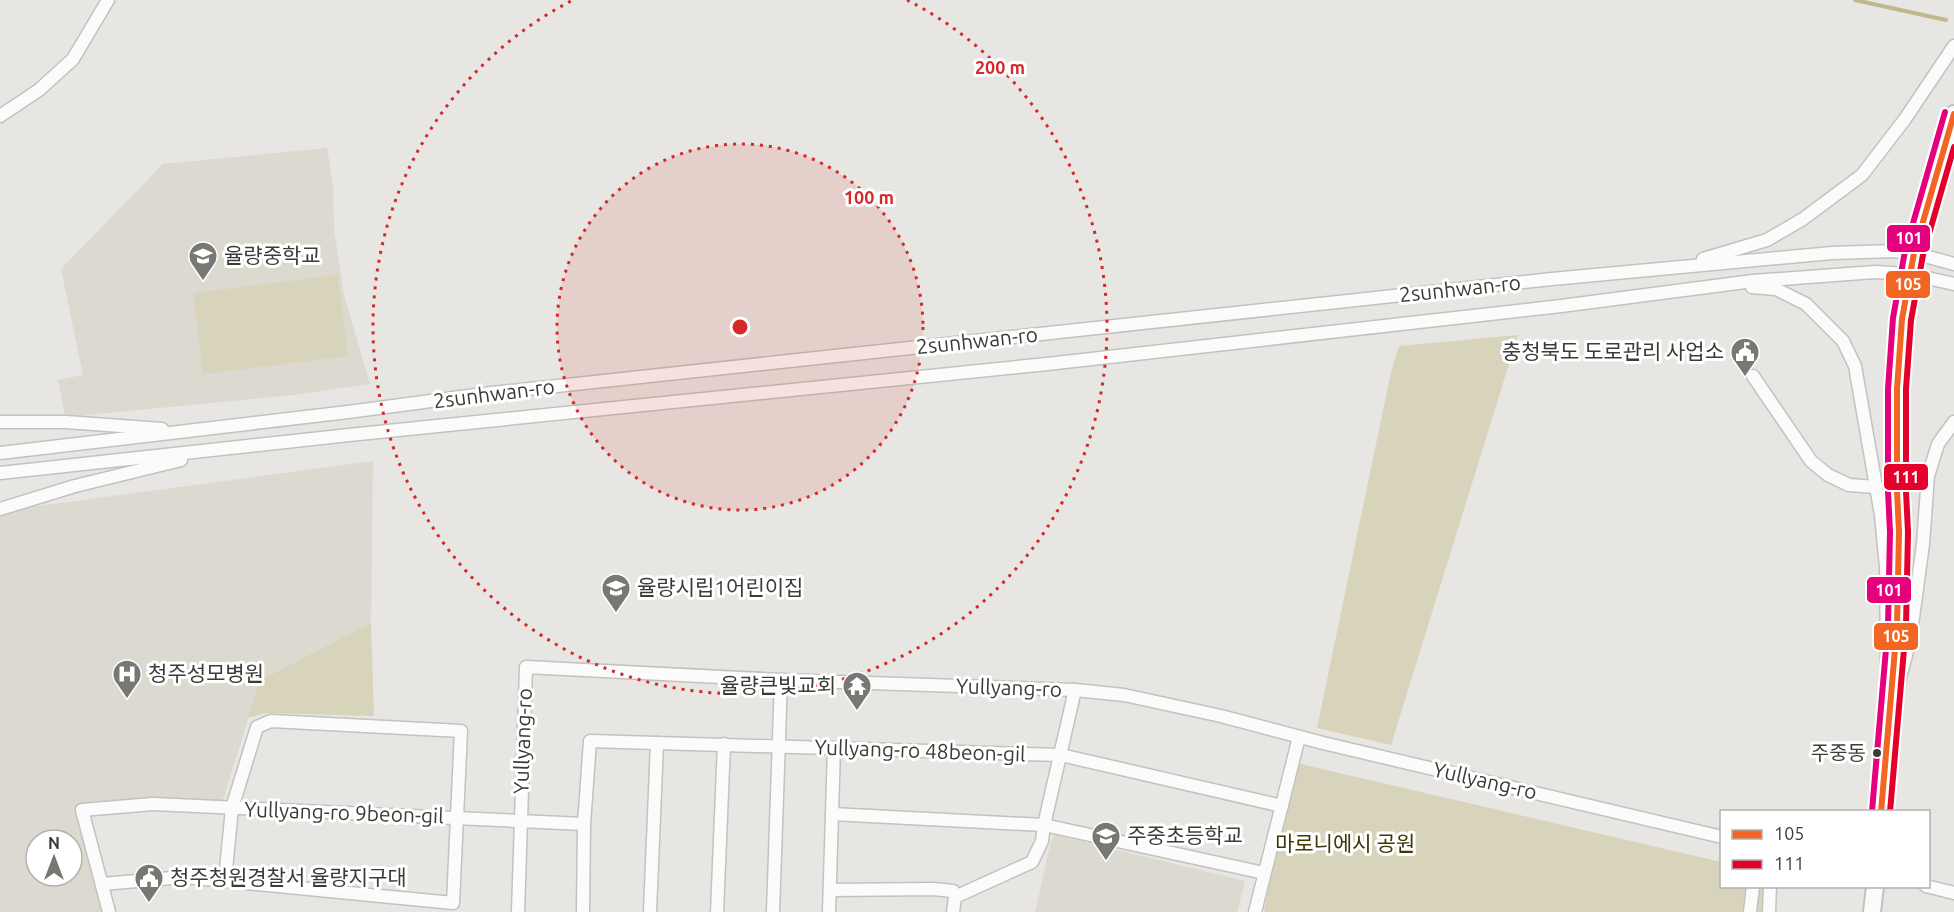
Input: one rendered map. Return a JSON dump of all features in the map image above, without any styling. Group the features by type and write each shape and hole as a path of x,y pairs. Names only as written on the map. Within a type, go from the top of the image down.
{"main road":[{"path":"1881,810 1897,626 1899,532 1897,389 1902,320 1914,253 1954,114"},
{"path":"1872,912 1875,888"}],"street":[{"path":"0,116 39,90 73,59 108,0"},
{"path":"1666,268 1767,240 1803,219 1862,175 1905,119 1954,46"},
{"name":"2sunhwan-ro","path":"0,453 490,393 1666,268 1832,252 1914,253 1954,264"},
{"name":"2sunhwan-ro","path":"0,473 1047,364 1561,306 1721,285 1875,272 1909,274 1954,284"},
{"path":"1721,285 1776,289 1806,304 1843,341 1855,366 1881,515 1886,567 1888,723"},
{"path":"1753,376 1811,461 1827,475 1849,485 1876,487"},
{"path":"0,422 66,422 190,431"},
{"path":"1888,723 1910,640 1923,544 1928,476 1938,444 1954,422"},
{"path":"0,509 75,486 226,449"},
{"name":"Yullyang-ro","path":"518,912 526,667 781,680 1075,690 1124,695 1221,716 1299,737 1720,837"},
{"path":"773,912 781,680"},
{"path":"955,897 1032,862 1042,841 1075,690"},
{"name":"Yullyang-ro 9beon-gil","path":"232,808 257,727 271,721 462,731 457,818"},
{"path":"1256,912 1299,737"},
{"name":"Yullyang-ro 48beon-gil","path":"584,824 590,741 1061,755 1282,806"},
{"path":"650,912 657,743"},
{"path":"717,912 724,744"},
{"path":"829,912 834,748"},
{"name":"Yullyang-ro 9beon-gil","path":"102,884 82,810 153,804 584,824"},
{"path":"225,880 232,808"},
{"path":"832,814 1044,825 1264,873"},
{"path":"109,912 102,884 184,877 453,903 457,818"},
{"path":"583,912 584,824"},
{"path":"1930,887 1954,893"},
{"path":"1750,912 1752,888"},
{"path":"1768,912 1770,888"},
{"path":"830,890 933,889 953,891 955,897 953,912"}],"shaded area":[{"name":"율량중학교","path":"327,148 333,185 334,229 344,295 370,384 294,395 65,417 58,380 83,375 61,269 163,164"},
{"name":"청주성모병원","path":"373,461 371,623 260,680 223,800 82,810 108,912 0,912 0,513 8,510"},
{"name":"주중초등학교","path":"1055,835 1245,881 1237,912 1035,912 1051,841"}],"green space":[{"path":"338,275 348,356 203,374 193,293"},
{"path":"1518,335 1391,745 1317,728 1391,372 1399,346"},
{"path":"371,623 374,716 266,713 248,718 260,680"},
{"name":"마로니에시 공원","path":"1292,762 1720,862 1720,888 1769,888 1765,912 1264,912"}],"waterway":[{"path":"1855,0 1946,20"}],"transit line":[{"name":"101","path":"1872,810 1888,626 1890,532 1888,389 1893,318 1905,251 1945,112"},
{"name":"105","path":"1881,810 1897,626 1899,532 1897,389 1902,319 1914,253 1954,114"},
{"name":"111","path":"1890,810 1906,626 1908,532 1906,389 1911,320 1923,255 1954,147"}],"place":[{"name":"율량중학교","path":"203,282"},
{"name":"충청북도 도로관리 사업소","path":"1745,378"},
{"name":"율량시립1어린이집","path":"616,614"},
{"name":"청주성모병원","path":"127,700"},
{"name":"율량큰빛교회","path":"857,712"},
{"name":"주중동","path":"1877,753"},
{"name":"주중초등학교","path":"1106,862"},
{"name":"청주청원경찰서 율량지구대","path":"149,904"}]}
